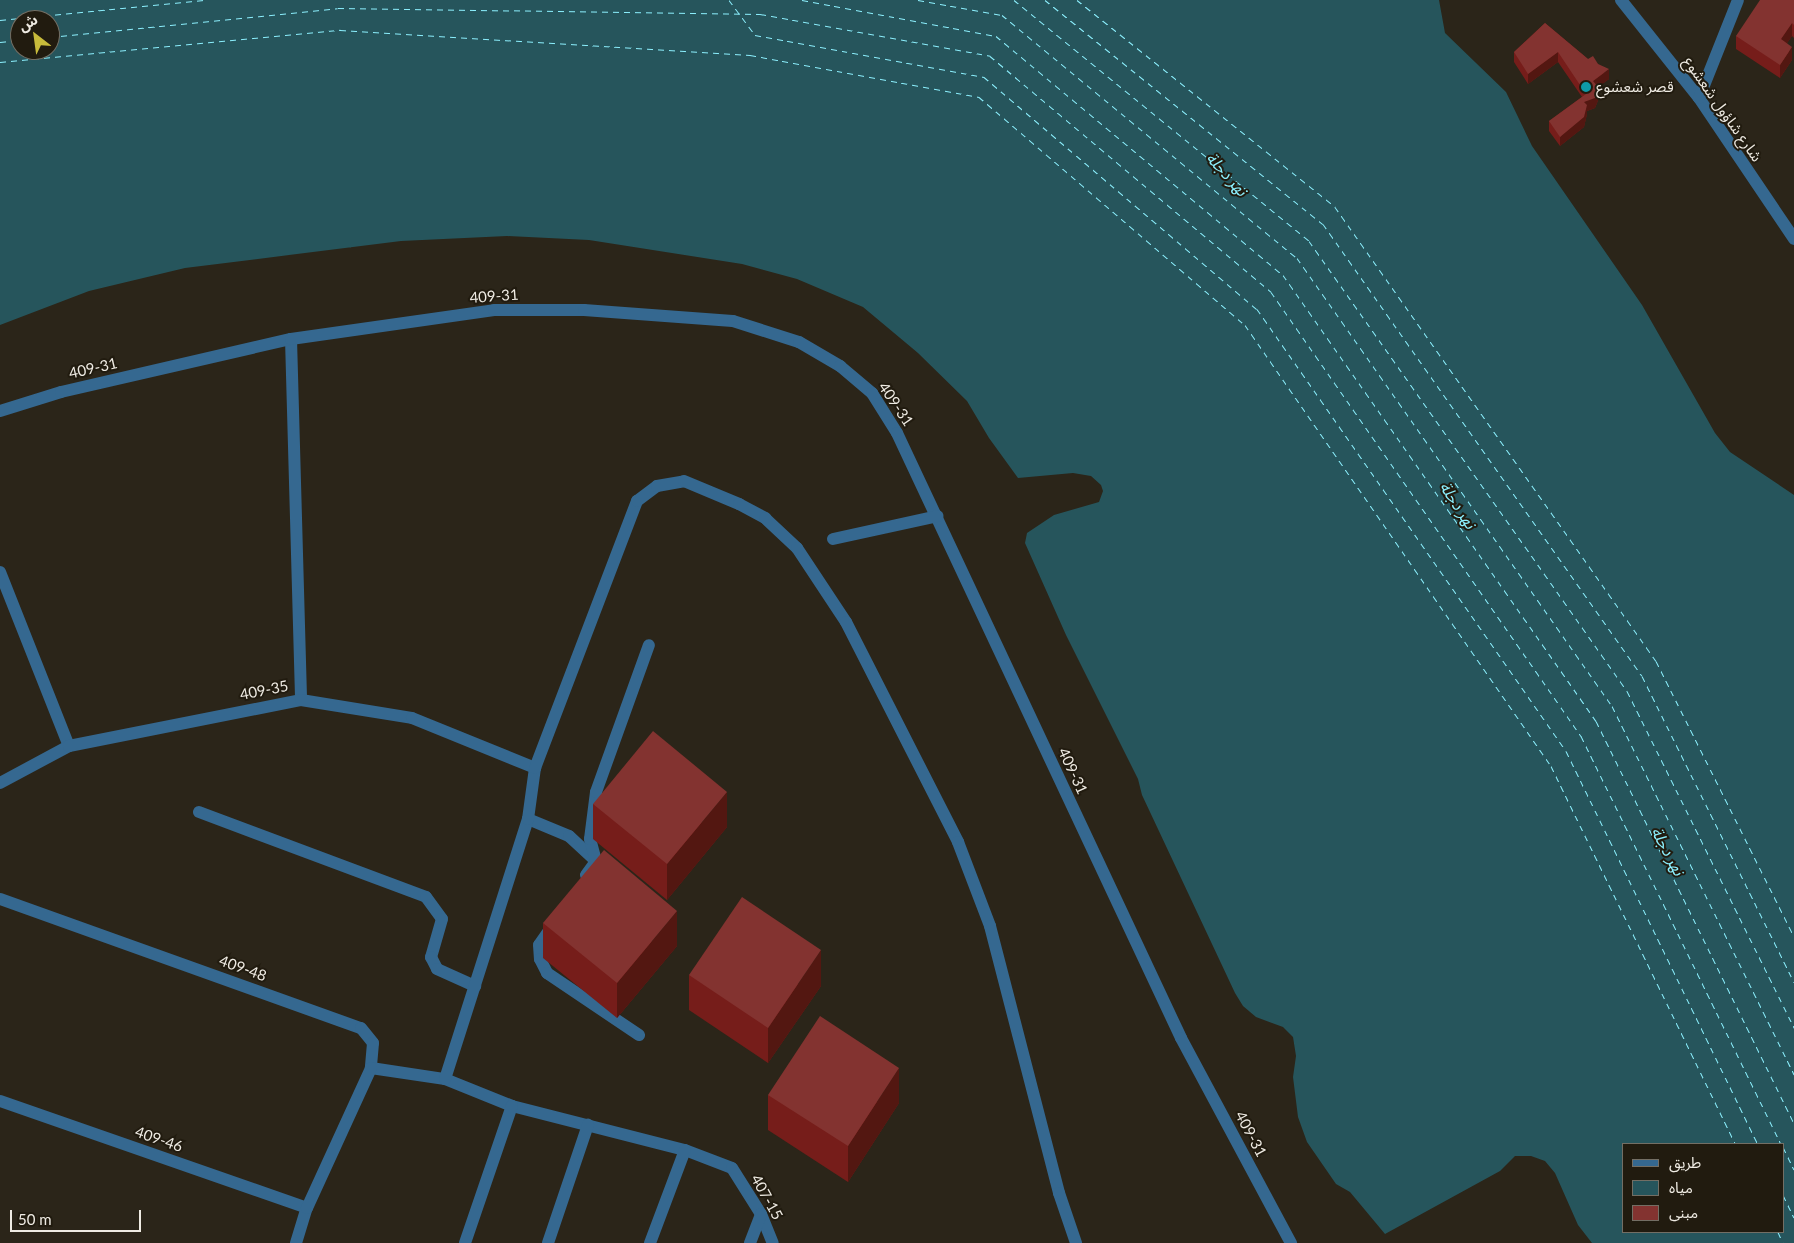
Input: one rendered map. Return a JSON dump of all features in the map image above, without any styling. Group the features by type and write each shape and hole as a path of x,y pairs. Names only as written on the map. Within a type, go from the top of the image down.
{"street":[{"name":"شارع شاؤول شعشوع","path":"1621,0 1699,98 1794,239"},
{"path":"1699,98 1738,0"},
{"name":"409-31","path":"0,411 61,392 291,339 494,310 593,311 733,321 769,330 800,342 840,366 872,393 897,433 938,516 1181,1038 1292,1243"},
{"path":"291,339 301,700"},
{"path":"445,1079 528,819 535,768 637,501 657,486 684,481 739,504 779,531 812,567 846,622 958,842 990,926 1059,1194 1076,1243"},
{"path":"833,539 938,516"},
{"path":"0,572 69,746"},
{"path":"596,861 590,839 596,792 649,645"},
{"name":"409-35","path":"0,783 69,746 301,700 412,718 535,768"},
{"path":"199,812 426,897 442,919 431,957 437,969 475,986"},
{"path":"528,819 569,836 596,861"},
{"path":"580,884 596,861"},
{"name":"409-48","path":"0,899 361,1028 373,1043 371,1068 307,1208 296,1243"},
{"path":"560,914 539,945 540,958 547,973 639,1035"},
{"path":"371,1068 445,1079 512,1106 685,1150 650,1243"},
{"name":"409-46","path":"0,1101 307,1208"},
{"path":"465,1243 512,1106"},
{"path":"548,1243 588,1125"},
{"name":"407-15","path":"685,1150 732,1168 761,1214 773,1243"},
{"path":"750,1243 761,1214"}],"water":[{"name":"نهر دجلة","path":"0,0 1439,0 1445,33 1506,92 1532,146 1642,305 1715,433 1730,452 1794,495 1794,1243 1592,1243 1578,1225 1555,1173 1545,1161 1531,1156 1515,1156 1500,1171 1385,1234 1350,1192 1336,1184 1307,1142 1298,1117 1293,1077 1296,1056 1293,1037 1283,1027 1256,1017 1243,1006 1235,993 1142,795 1138,779 1066,635 1025,543 1027,533 1054,515 1099,502 1103,491 1101,485 1091,476 1073,473 1018,478 989,438 967,401 918,353 863,307 797,279 742,264 589,240 507,236 401,241 185,268 89,291 0,325"}],"building":[{"path":"1760,0 1794,0 1794,25 1792,23 1781,39 1792,47 1780,65 1736,36"},
{"name":"قصر شعشوع","path":"1545,23 1588,59 1593,56 1598,64 1609,69 1593,81 1599,88 1595,98 1584,102 1587,105 1584,117 1560,137 1549,121 1586,94 1558,52 1528,74 1514,52"},
{"path":"653,731 727,792 667,864 593,804"},
{"path":"604,850 677,911 617,983 543,923"},
{"path":"742,897 821,950 768,1028 689,975"},
{"path":"820,1016 899,1068 848,1146 768,1095"}],"ferry route":[{"path":"0,20 204,0"},
{"path":"729,0 755,35 984,77 1257,309 1566,751 1758,1143"},
{"path":"802,0 996,36 1283,275 1596,721 1794,1124"},
{"path":"918,0 1002,15 1297,258 1612,706 1794,1075"},
{"path":"1014,0 1309,241 1627,691 1794,1028"},
{"path":"1045,0 1323,224 1642,676 1794,982"},
{"path":"1077,0 1335,207 1656,661 1794,936"},
{"path":"60,36 338,8 760,14 990,56 1271,292 1581,736 1781,1143"},
{"path":"0,62 340,30 750,55 979,97 1245,325 1551,766 1735,1143"},
{"path":"0,42 10,41"},
{"path":"1784,1149 1794,1170"},
{"path":"1784,1197 1794,1218"},
{"path":"1778,1233 1783,1243"}],"place":[{"name":"قصر شعشوع","path":"1586,87"}]}
